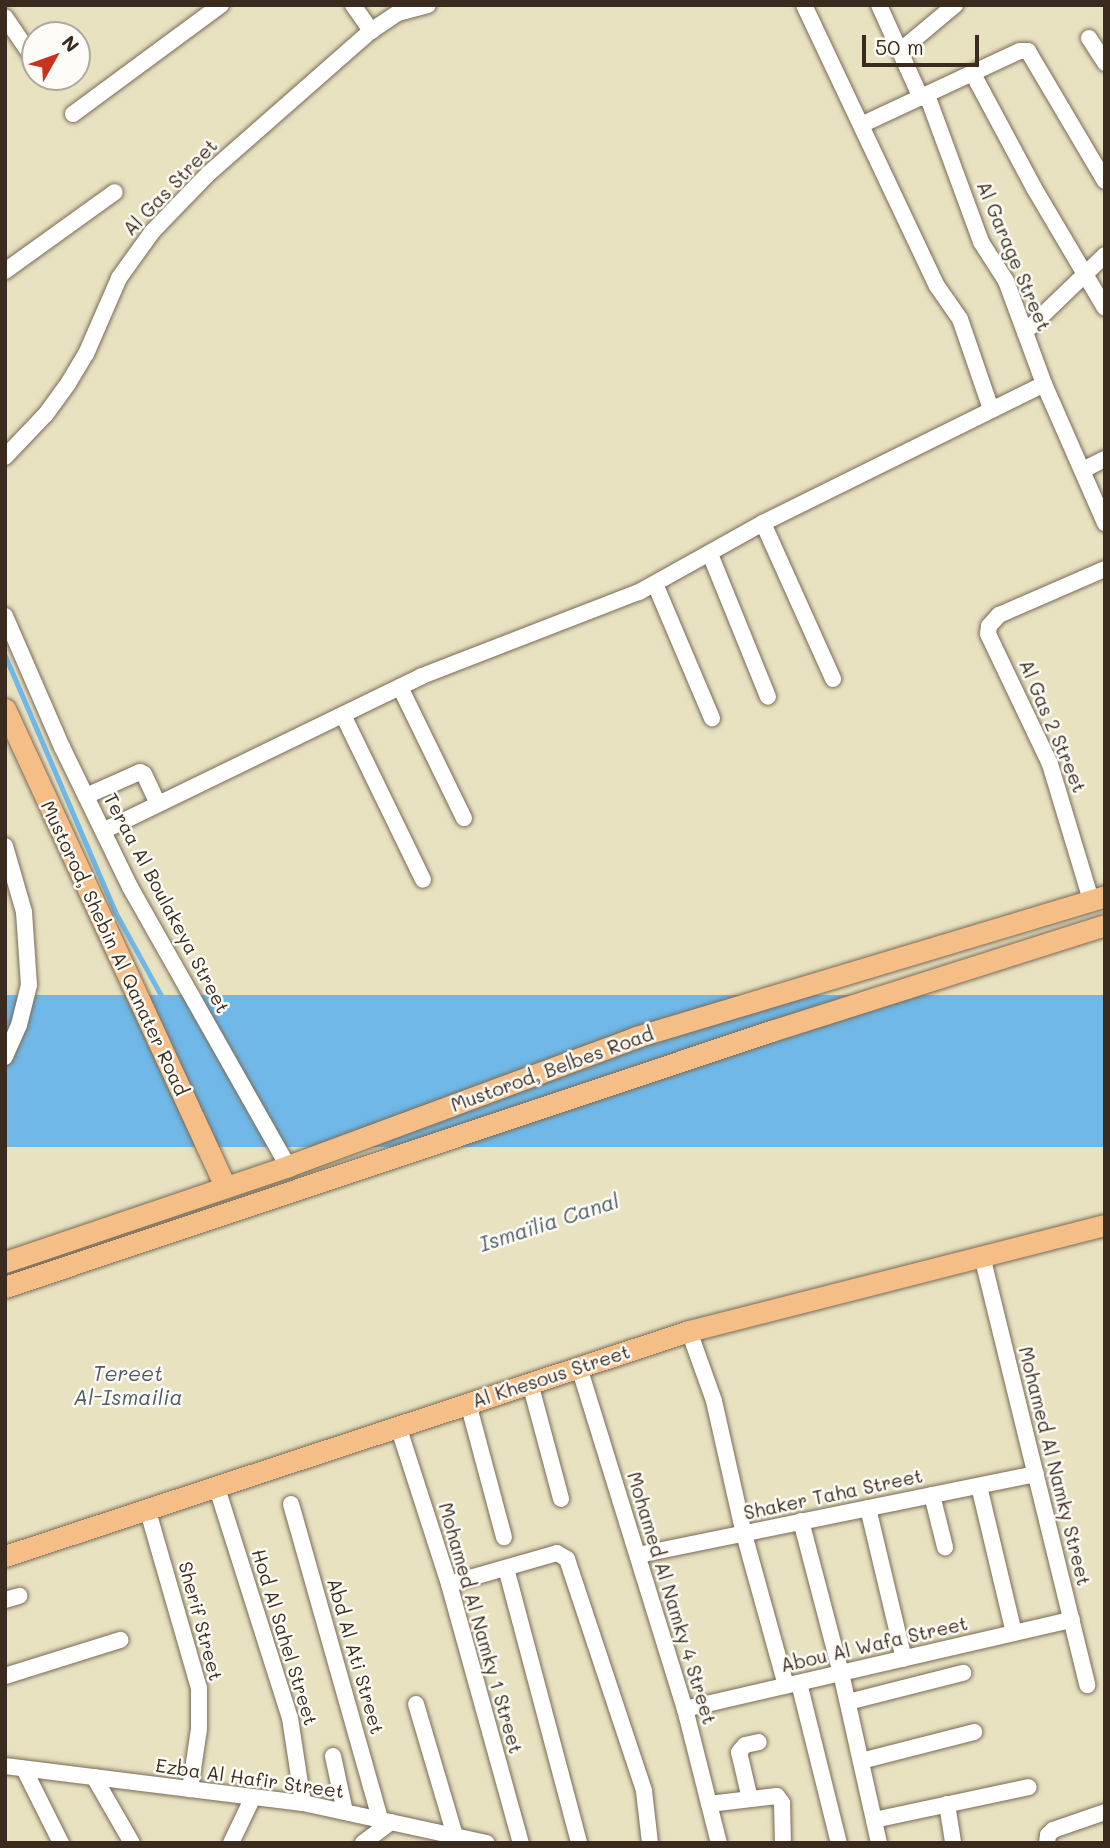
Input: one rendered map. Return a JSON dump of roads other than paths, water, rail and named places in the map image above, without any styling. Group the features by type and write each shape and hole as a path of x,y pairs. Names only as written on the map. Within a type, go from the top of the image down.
{"main road":[{"name":"Mustorod, Shebin Al Qanater Road","path":"5,709 225,1186"},
{"name":"Mustorod, Belbes Road","path":"5,1262 288,1166 636,1037 1098,898"},
{"name":"Mustorod, Belbes Road","path":"5,1287 771,1031 1105,925"},
{"name":"Al Khesous Street","path":"5,1556 690,1331 1105,1225"}],"street":[{"path":"73,114 221,5"},
{"path":"353,5 371,31"},
{"path":"804,5 937,286 960,319 990,409"},
{"name":"Al Garage Street","path":"879,5 924,97 981,243 1006,281 1044,384 1105,523"},
{"path":"900,51 956,5"},
{"name":"Al Gas Street","path":"5,457 46,414 69,382 86,354 119,278 152,232 208,174 371,31 419,6"},
{"path":"5,17 21,40"},
{"path":"1088,38 1105,63"},
{"path":"861,125 1020,51 1031,54 1105,181"},
{"path":"973,74 1105,308"},
{"path":"5,271 116,192"},
{"path":"1025,332 1105,255"},
{"path":"103,831 450,664 611,604 654,584 763,523 1044,384"},
{"path":"1083,470 1105,459"},
{"path":"763,523 833,679"},
{"path":"710,554 768,697"},
{"name":"Al Gas 2 Street","path":"1098,898 1050,764 988,634 989,626 999,615 1105,569"},
{"path":"654,584 712,718"},
{"name":"Teraa Al Boulakeya Street","path":"5,616 130,887 288,1166"},
{"path":"400,687 464,817"},
{"path":"342,715 423,880"},
{"path":"86,796 140,772 144,774 158,804"},
{"path":"5,846 24,912 29,985 19,1026 5,1057"},
{"name":"Mohamed Al Namky Street","path":"982,1256 1087,1685"},
{"path":"690,1331 714,1401 744,1534 839,1843"},
{"name":"Mohamed Al Namky 4 Street","path":"579,1367 685,1709 719,1843"},
{"path":"530,1383 561,1499"},
{"path":"468,1403 504,1536"},
{"name":"Mohamed Al Namky 1 Street","path":"398,1426 449,1584 521,1843"},
{"name":"Shaker Taha Street","path":"638,1555 1036,1474"},
{"name":"Hod Al Sahel Street","path":"216,1485 290,1718 303,1803"},
{"path":"979,1486 1014,1633"},
{"path":"932,1495 945,1547"},
{"name":"Abd Al Ati Street","path":"291,1504 385,1821"},
{"name":"Sherif Street","path":"148,1508 199,1688 199,1729 190,1789"},
{"path":"868,1508 904,1659"},
{"path":"801,1521 841,1673 879,1843"},
{"path":"449,1584 557,1553 569,1562 644,1791 650,1843"},
{"path":"506,1568 579,1843"},
{"name":"Abou Al Wafa Street","path":"685,1709 1072,1620"},
{"path":"5,1676 120,1640"},
{"path":"848,1702 963,1673"},
{"path":"416,1703 462,1839"},
{"path":"861,1761 974,1732"},
{"path":"750,1799 739,1752 745,1745 759,1742"},
{"path":"333,1756 345,1812"},
{"name":"Ezba Al Hafir Street","path":"5,1766 303,1803 487,1843"},
{"path":"24,1769 61,1843"},
{"path":"94,1777 132,1843"},
{"path":"874,1820 1028,1787"},
{"path":"231,1843 253,1797"},
{"path":"709,1804 779,1798 783,1843"},
{"path":"947,1804 953,1843"},
{"path":"1047,1843 1048,1835 1053,1830 1105,1812"},
{"path":"363,1843 385,1821"}],"water":[{"path":"5,995 1105,995 1105,1147 5,1147"}],"waterway":[{"path":"5,655 115,911 236,1131"}],"water label":[{"name":"Ismaïlia Canal","path":"549,1222"},
{"name":"Tereet Al-Ismailia","path":"128,1385"}]}
